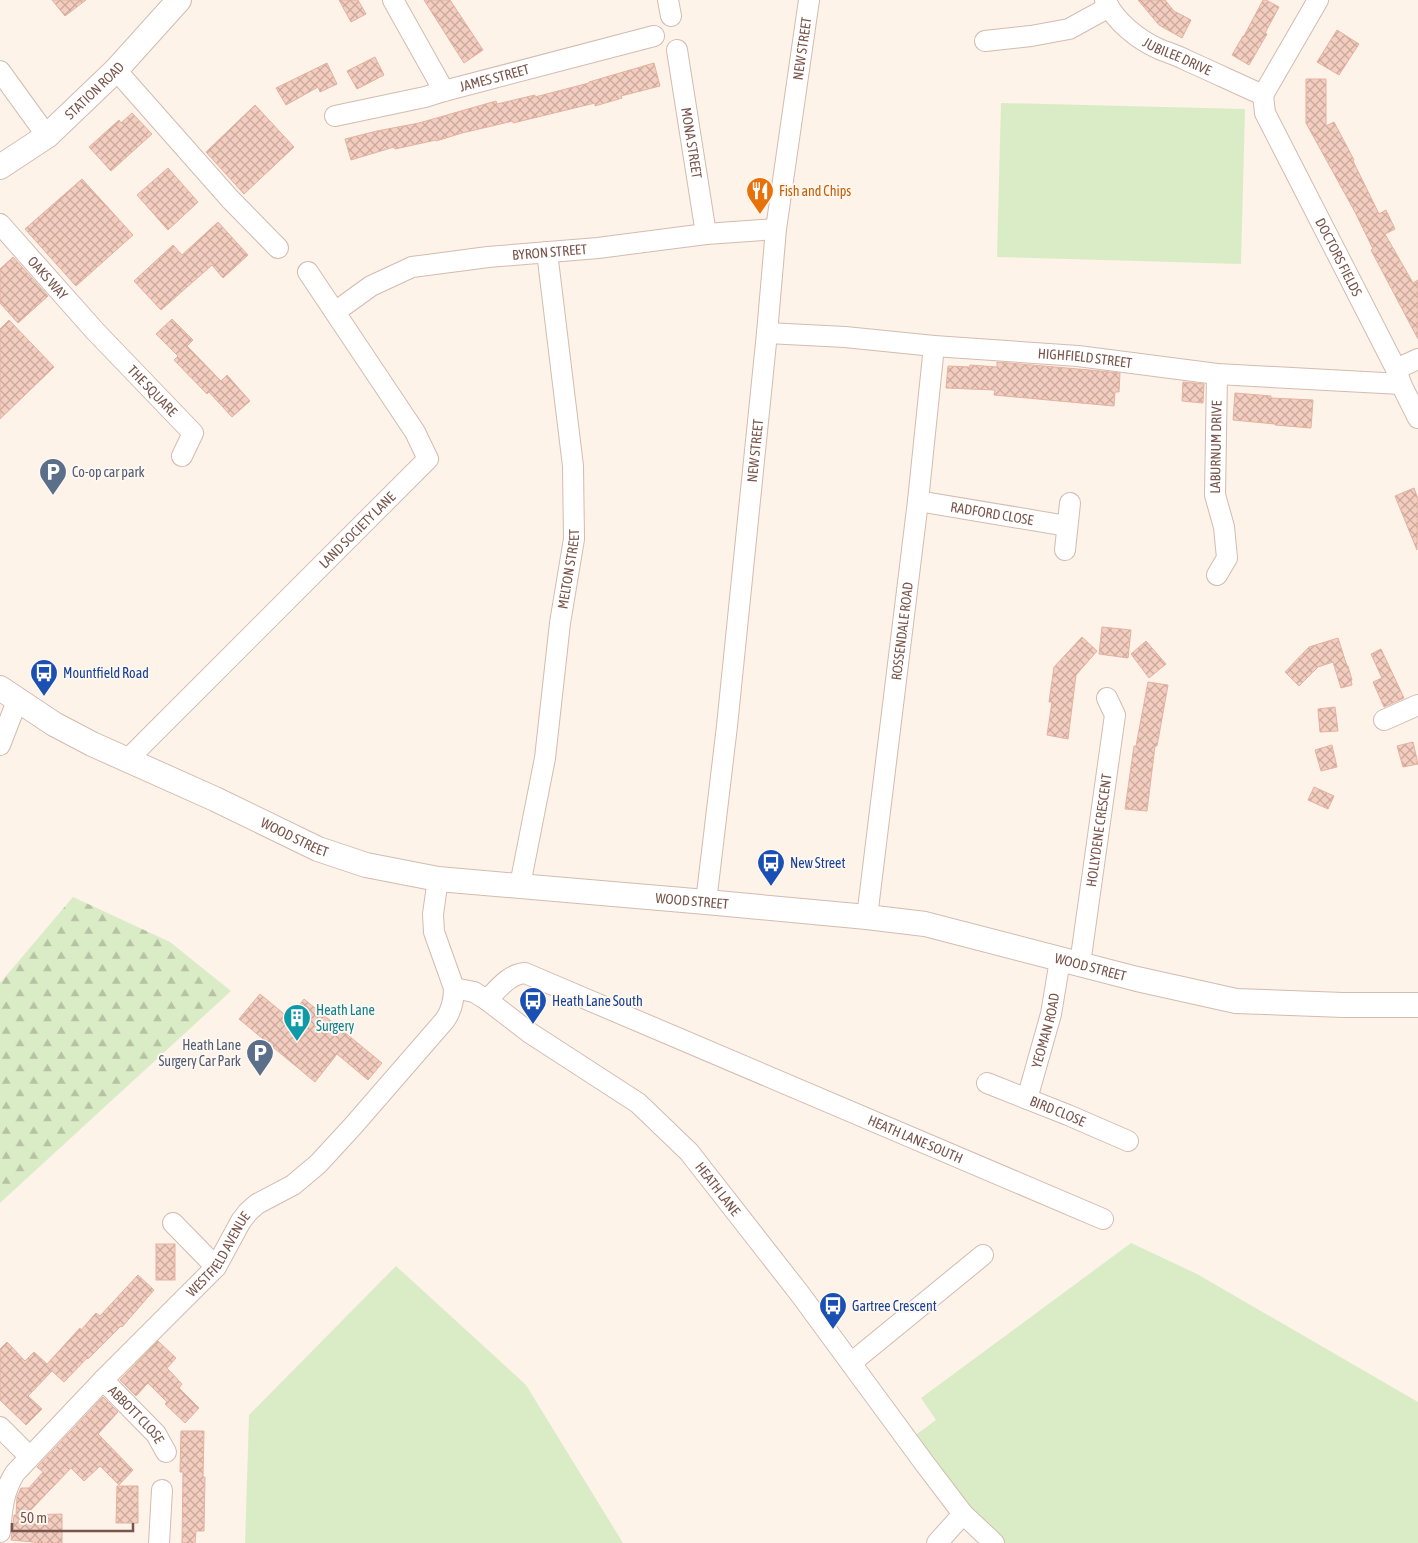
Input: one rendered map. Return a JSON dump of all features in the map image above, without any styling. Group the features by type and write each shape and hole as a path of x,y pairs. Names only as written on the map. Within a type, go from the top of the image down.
{"street":[{"name":"STATION ROAD","path":"0,167 47,136 116,70 179,0"},
{"path":"393,0 444,91"},
{"name":"NEW STREET","path":"706,902 729,706 776,229 809,0"},
{"path":"1262,95 1318,0"},
{"path":"985,41 1031,36 1069,29 1107,4"},
{"name":"JUBILEE DRIVE","path":"1107,4 1126,27 1157,48 1262,95"},
{"name":"JAMES STREET","path":"334,116 425,97 654,36"},
{"name":"MONA STREET","path":"677,50 706,234"},
{"path":"116,70 230,199 278,248"},
{"path":"0,71 47,136"},
{"name":"DOCTORS FIELDS","path":"1262,95 1264,113 1418,418"},
{"name":"OAKS WAY","path":"0,224 95,331"},
{"name":"BYRON STREET","path":"334,312 371,286 412,267 488,257 598,248 706,234 776,229"},
{"name":"MELTON STREET","path":"520,885 545,758 560,623 574,539 573,466 548,252"},
{"name":"LAND SOCIETY LANE","path":"128,759 428,459 415,432 308,272"},
{"name":"THE SQUARE","path":"95,331 193,433 182,456"},
{"name":"HIGHFIELD STREET","path":"767,333 845,337 934,346 1078,356 1217,374 1398,376"},
{"name":"ROSSENDALE ROAD","path":"867,917 918,501 934,346"},
{"path":"1398,376 1418,358"},
{"name":"LABURNUM DRIVE","path":"1216,575 1228,558 1224,527 1215,494 1217,374"},
{"name":"RADFORD CLOSE","path":"918,501 1067,526"},
{"path":"1065,550 1070,503"},
{"path":"0,745 9,695"},
{"name":"WOOD STREET","path":"9,695 54,724 92,744 215,799 318,849 366,865 438,879 706,902 925,924 1137,979 1236,1001 1418,1005"},
{"name":"HOLLYDENE CRESCENT","path":"1070,962 1115,715 1107,698"},
{"path":"1384,720 1418,705"},
{"path":"438,879 433,914 434,932 454,988"},
{"name":"YEOMAN ROAD","path":"1027,1099 1051,1014 1070,962"},
{"name":"HEATH LANE SOUTH","path":"487,1000 511,978 517,974 525,973 1103,1219"},
{"name":"HEATH LANE","path":"454,988 474,992 487,1000 530,1033 638,1103 689,1152 800,1294 963,1514 994,1543"},
{"name":"WESTFIELD AVENUE","path":"0,1532 3,1501 7,1485 29,1456 216,1267 241,1221 248,1212 257,1204 293,1185 318,1164 353,1126 449,1014 454,996 454,988"},
{"name":"BIRD CLOSE","path":"987,1083 1128,1141"},
{"path":"172,1223 216,1267"},
{"path":"851,1363 983,1255"},
{"name":"ABBOTT CLOSE","path":"103,1380 156,1434 166,1452"},
{"path":"0,1427 29,1456"},
{"path":"159,1543 162,1490"},
{"path":"937,1543 963,1514"}],"green space":[{"path":"1001,103 1245,109 1241,264 997,257"},
{"path":"73,897 170,942 231,991 0,1203 0,983"},
{"path":"1131,1243 1197,1274 1418,1402 1418,1543 1005,1543 978,1515 914,1436 936,1420 921,1398"},
{"path":"396,1266 526,1385 623,1543 245,1543 249,1415"}],"building":[{"path":"52,0 86,0 65,16"},
{"path":"339,0 358,0 366,14 351,22"},
{"path":"424,0 450,0 483,50 464,63"},
{"path":"1138,0 1165,0 1174,11 1191,20 1182,38 1159,25"},
{"path":"1263,0 1279,7 1265,33 1267,34 1249,65 1232,55"},
{"path":"1337,30 1359,44 1339,75 1317,62"},
{"path":"375,57 384,75 357,89 347,71"},
{"path":"327,63 337,84 320,92 318,87 286,105 276,88"},
{"path":"654,63 660,86 621,96 622,98 595,106 595,103 462,133 436,141 395,149 394,147 351,160 345,139 419,123 496,101 497,104 535,95 535,97"},
{"path":"1306,79 1326,79 1326,126 1334,122 1379,214 1386,210 1395,229 1385,234 1413,283 1418,280 1418,339 1371,250 1373,249 1355,212 1306,123"},
{"path":"255,105 294,147 244,194 206,152"},
{"path":"132,113 152,134 111,171 89,147 119,120 121,123"},
{"path":"168,168 198,202 168,230 137,195"},
{"path":"82,179 133,235 76,286 25,229"},
{"path":"218,222 248,255 223,278 212,265 161,310 134,281 173,245 182,255"},
{"path":"13,257 48,296 18,323 0,303 0,269"},
{"path":"172,319 193,340 187,346 221,381 227,375 250,401 232,417 209,392 207,394 174,360 178,356 156,334"},
{"path":"9,320 54,367 0,419 0,329"},
{"path":"997,362 1120,373 1119,392 1115,392 1114,406 994,395 995,390 946,388 948,366 997,367"},
{"path":"1183,382 1204,384 1203,403 1182,401"},
{"path":"1235,393 1271,396 1271,398 1313,400 1311,428 1233,420"},
{"path":"1414,488 1418,499 1417,550 1395,496"},
{"path":"1102,627 1131,630 1128,658 1099,654"},
{"path":"1082,637 1097,651 1076,675 1068,739 1047,735 1052,702 1049,702 1054,667"},
{"path":"1338,638 1348,666 1352,685 1341,688 1333,662 1318,667 1299,686 1285,672 1309,647"},
{"path":"1146,641 1166,664 1149,678 1131,654"},
{"path":"1381,649 1404,698 1384,707 1373,682 1382,678 1371,654"},
{"path":"1148,682 1168,685 1157,746 1155,746 1147,811 1125,809 1134,746 1136,746"},
{"path":"1335,707 1338,731 1320,732 1318,709"},
{"path":"1413,742 1418,764 1403,767 1397,746"},
{"path":"1332,745 1337,767 1321,771 1315,750"},
{"path":"1314,787 1334,796 1328,809 1308,800"},
{"name":"Heath Lane Surgery","path":"260,994 289,1018 304,999 382,1063 368,1080 337,1054 315,1082 239,1019"},
{"path":"156,1244 175,1244 175,1280 156,1280"},
{"path":"138,1275 154,1290 122,1327 87,1358 64,1382 52,1371 28,1396 42,1409 26,1425 0,1400 0,1349 7,1342 25,1361 34,1352 47,1364 96,1313 100,1316"},
{"path":"158,1341 176,1358 167,1368 182,1384 179,1388 199,1408 185,1423 165,1404 167,1402 148,1383 136,1396 120,1380"},
{"path":"103,1397 118,1412 98,1434 133,1470 119,1485 100,1466 84,1481 71,1468 26,1515 62,1514 62,1543 11,1540 17,1497 21,1488 29,1488 43,1472 37,1467"},
{"path":"181,1431 204,1431 204,1531 196,1531 195,1543 182,1543 183,1472 180,1472"},
{"path":"117,1486 138,1486 138,1523 116,1523"}],"place":[{"name":"Fish and Chips","path":"760,215"},
{"name":"Co-op car park","path":"53,496"},
{"name":"Mountfield Road","path":"44,697"},
{"name":"New Street","path":"771,887"},
{"name":"Heath Lane South","path":"533,1025"},
{"name":"Heath Lane Surgery","path":"297,1042"},
{"name":"Heath Lane Surgery Car Park","path":"260,1077"},
{"name":"Gartree Crescent","path":"833,1330"}]}
